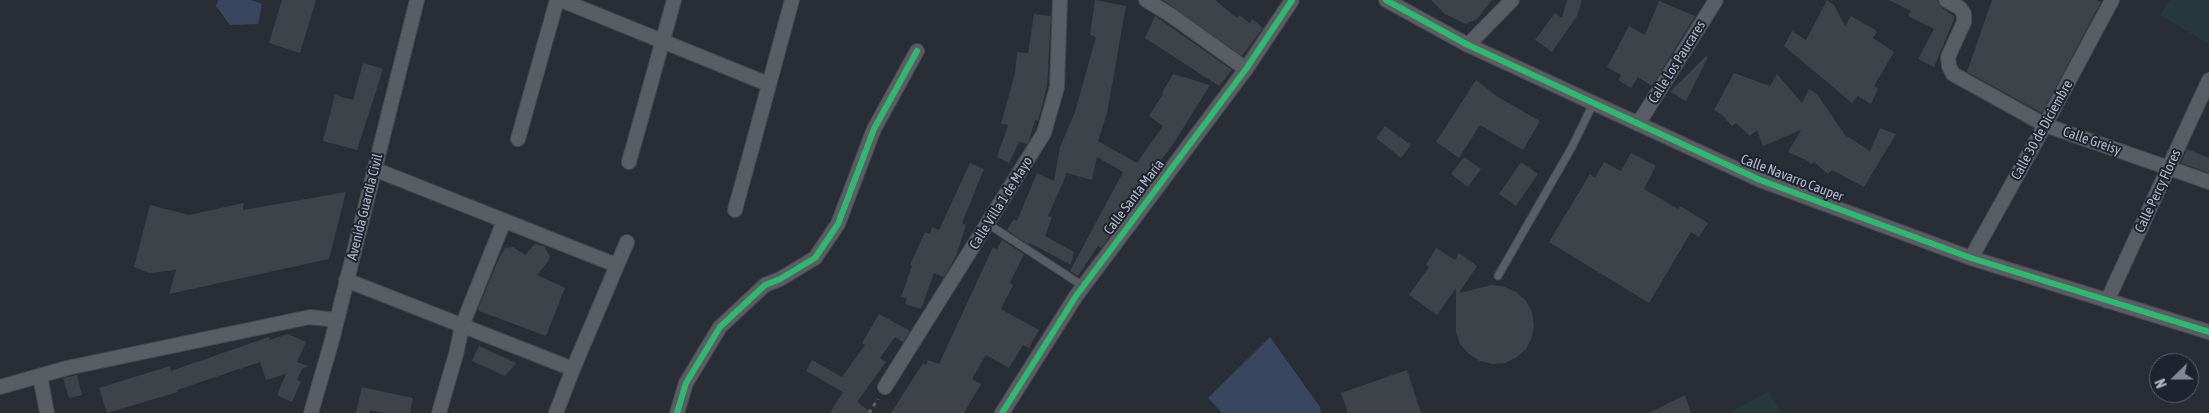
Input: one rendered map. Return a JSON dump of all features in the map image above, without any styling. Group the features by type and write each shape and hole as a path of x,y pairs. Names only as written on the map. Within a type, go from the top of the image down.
{"street":[{"name":"Avenida Guardia Civil","path":"312,413 417,0"},
{"path":"518,140 557,0"},
{"path":"561,0 768,84"},
{"path":"629,162 674,0"},
{"path":"735,210 792,0"},
{"name":"Calle Villa 1 de Mayo","path":"885,387 1044,134 1057,87 1060,0"},
{"path":"1146,0 1172,16 1246,70"},
{"name":"Calle Santa María","path":"1002,413 1083,286 1246,70 1292,0"},
{"name":"Calle Navarro Cauper","path":"1386,0 1468,45 1760,180 1971,258 2209,332"},
{"path":"1468,45 1512,0"},
{"name":"Calle Los Paucares","path":"1638,124 1716,0"},
{"name":"Calle Greisy","path":"1946,0 1960,8 1964,14 1964,22 1948,57 1949,66 1954,74 2045,125 2209,182"},
{"name":"Calle 30 de Diciembre","path":"1971,258 2112,0"},
{"path":"677,413 686,383 720,327 765,285 780,279 815,258 838,224 874,129 917,51"},
{"name":"Calle Percy Flores","path":"2106,301 2170,168 2209,80"},
{"path":"374,169 616,265"},
{"path":"439,413 462,326 504,221"},
{"path":"556,413 627,242"},
{"path":"346,280 573,369"},
{"path":"0,386 67,368 310,317 336,320"},
{"path":"40,376 47,413"}],"lane":[{"path":"1498,276 1572,146 1593,104"},
{"path":"988,224 1083,286"}],"shaded area":[{"path":"2170,0 2209,0 2209,44 2160,15"},
{"path":"1769,391 1781,413 1729,413"}],"water":[{"path":"218,0 251,0 262,4 258,24 230,25 216,6"},
{"path":"1270,337 1320,407 1321,413 1222,413 1208,398"}],"building":[{"path":"282,0 316,0 300,53 269,43"},
{"path":"1095,0 1126,6 1107,113 1098,141 1137,163 1163,126 1149,116 1173,74 1210,85 1172,146 1153,170 1150,168 1124,216 1101,248 1098,246 1078,276 1070,271 1123,172 1097,157 1092,180 1067,173 1048,216 1052,217 1045,236 1074,252 1071,265 1030,243 1029,245 1007,230 1014,219 1017,221 1037,173 1054,181 1060,147 1075,112 1096,37 1090,35"},
{"path":"1163,0 1215,0 1237,18 1239,15 1250,23 1252,19 1263,28 1242,56"},
{"path":"1431,0 1492,0 1477,19 1466,24 1445,14"},
{"path":"1567,0 1582,0 1577,16 1552,52 1535,40 1555,13 1562,18"},
{"path":"1827,0 1834,5 1845,26 1851,16 1877,31 1873,38 1894,52 1874,86 1878,89 1871,104 1858,96 1852,103 1784,46 1792,31 1806,40"},
{"path":"1889,0 1937,0 1941,7 1955,17 1934,67 1918,59 1934,29 1908,16 1911,11"},
{"path":"1992,0 2096,0 2101,2 2042,113 1967,72"},
{"path":"1659,1 1695,16 1652,86 1638,77 1631,88 1618,80 1621,75 1607,67 1629,26 1645,35"},
{"path":"1034,14 1051,16 1047,86 1038,121 1035,120 1029,141 1027,144 1019,142 1009,163 997,157 1008,125 1001,124 1015,73 1017,52 1028,53"},
{"path":"1155,16 1232,70 1219,86 1145,38"},
{"path":"1706,56 1708,57 1686,101 1670,92"},
{"path":"363,63 383,69 357,150 323,141 335,95 353,100"},
{"path":"1734,73 1770,86 1777,74 1802,103 1809,89 1817,94 1845,135 1870,151 1880,128 1896,134 1864,187 1832,170 1828,174 1814,162 1811,164 1788,152 1801,130 1763,146 1757,130 1750,136 1736,123 1732,126 1722,115 1714,110"},
{"path":"1476,80 1498,97 1540,121 1523,150 1480,125 1459,158 1436,142"},
{"path":"1385,126 1411,145 1401,158 1376,138"},
{"path":"2187,149 2209,158 2209,173 2181,163"},
{"path":"1631,153 1656,166 1644,189 1678,209 1680,206 1708,223 1699,237 1691,232 1649,303 1549,242 1590,174 1595,178 1604,162 1621,171"},
{"path":"1464,157 1481,169 1468,187 1451,174"},
{"path":"1521,162 1538,174 1516,206 1499,194"},
{"path":"970,163 984,169 962,223 966,225 956,256 944,277 934,273 921,309 905,304 907,298 901,297 912,266 910,265 925,232 930,234 932,227 939,230"},
{"path":"346,192 329,259 169,294 176,270 149,273 134,267 150,205 189,215 244,203 243,210"},
{"path":"1002,240 1024,254 1010,283 1013,285 1001,309 1039,330 1029,348 1023,345 1009,368 986,355 972,379 981,384 964,413 891,413 923,363 926,365 928,360 939,364 993,247 997,249"},
{"path":"535,244 544,246 550,256 537,275 565,288 546,336 478,309 505,248 513,247 525,255"},
{"path":"1436,248 1455,260 1459,253 1477,266 1459,293 1492,285 1505,287 1516,292 1526,301 1532,312 1534,325 1532,337 1526,349 1517,357 1505,363 1492,364 1480,361 1469,354 1460,344 1456,332 1456,288 1437,315 1409,295 1429,267 1426,265"},
{"path":"879,314 910,331 903,342 895,337 880,358 886,362 857,402 872,413 830,413 843,392 806,371 812,360 842,377 865,345 862,343"},
{"path":"288,334 306,342 297,362 308,366 302,369 297,380 301,382 292,402 277,395 286,374 266,380 260,362 177,390 178,392 107,413 99,388 170,366 171,371 269,337 270,340"},
{"path":"479,346 516,363 505,376 472,361"},
{"path":"1407,370 1421,413 1348,413 1341,393"},
{"path":"77,375 82,395 69,398 63,378"},
{"path":"362,387 413,398 410,413 385,413 370,410 369,413 356,413"},
{"path":"1685,395 1691,413 1649,413"}],"cycle path":[{"path":"1002,413 1076,296 1246,69 1292,0"},
{"path":"1386,0 1468,45 1760,180 1971,258 2209,332"},
{"path":"677,413 686,383 720,327 765,285 780,279 815,258 838,224 874,129 917,51"}]}
